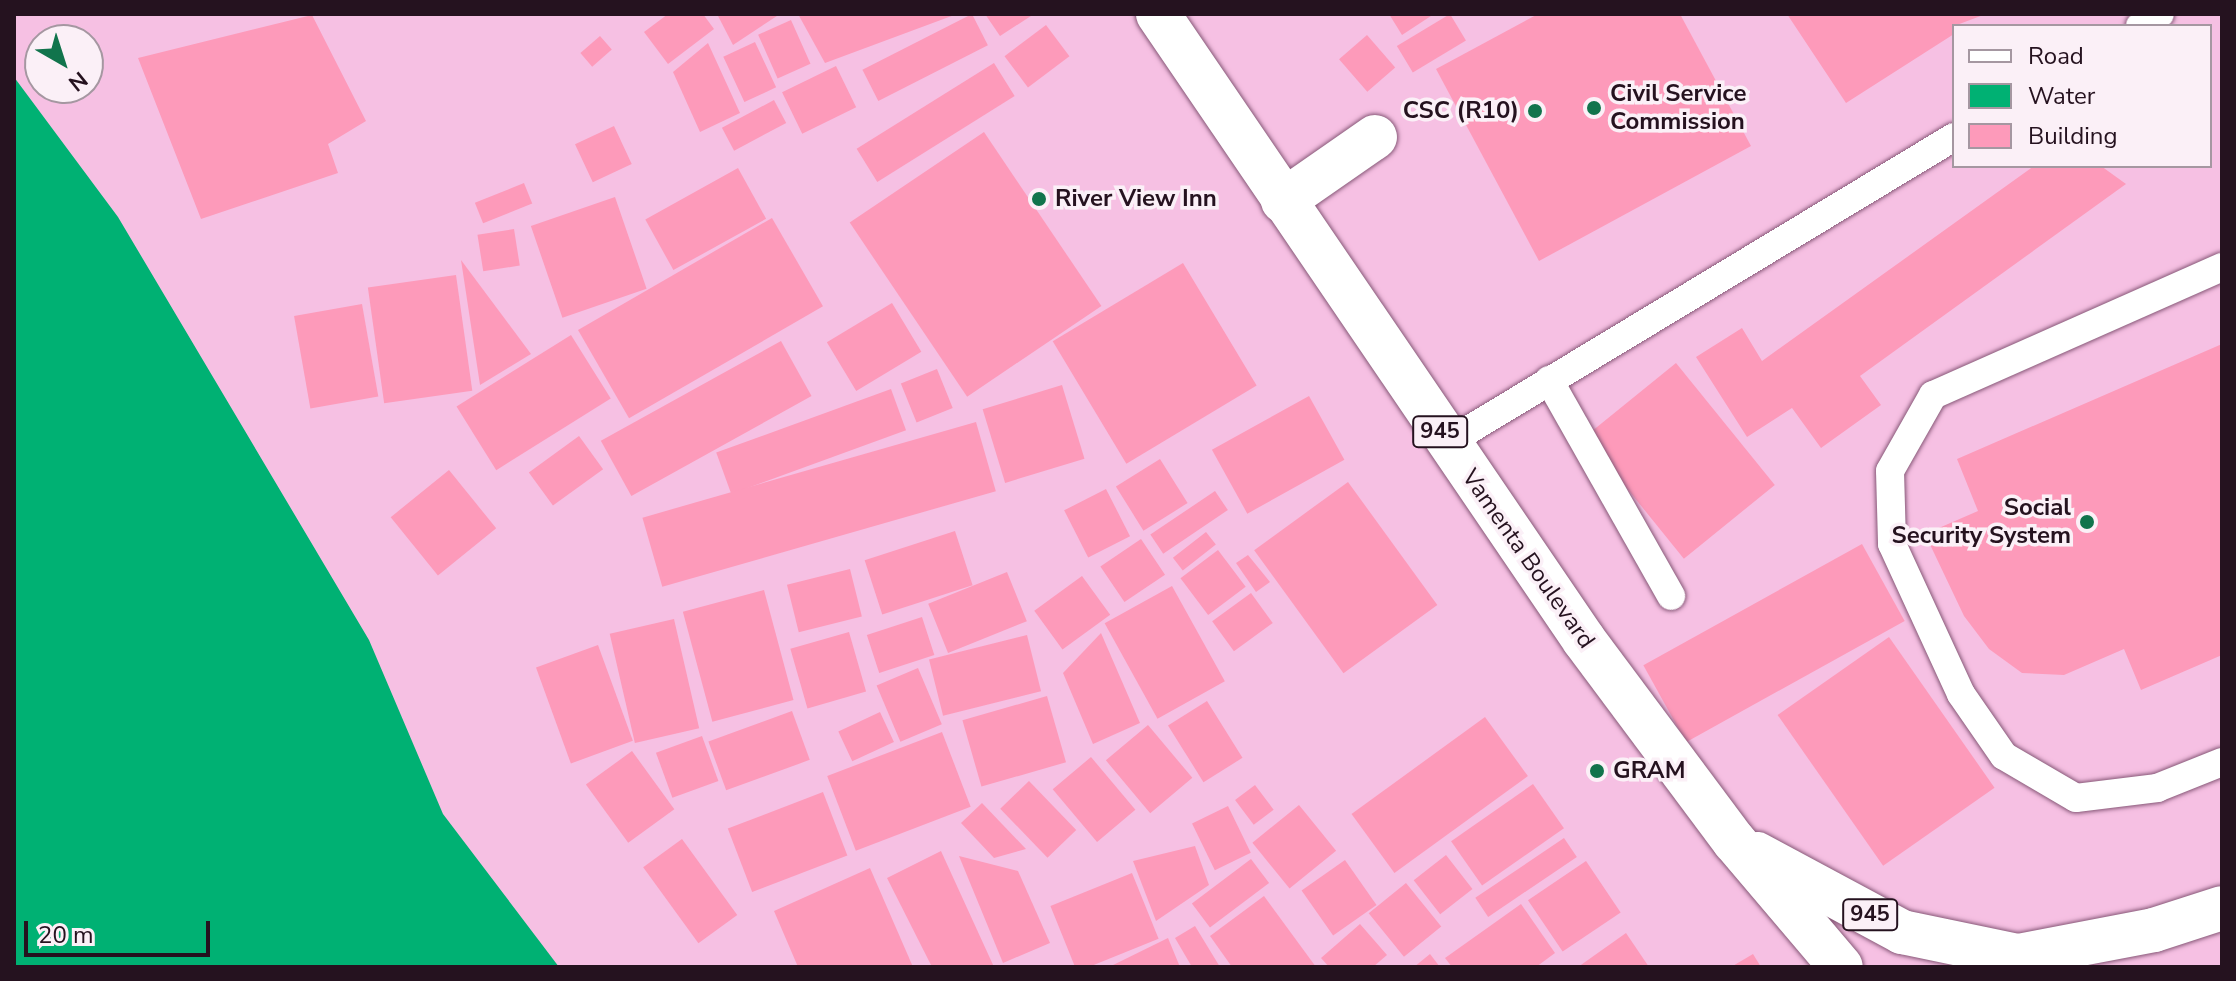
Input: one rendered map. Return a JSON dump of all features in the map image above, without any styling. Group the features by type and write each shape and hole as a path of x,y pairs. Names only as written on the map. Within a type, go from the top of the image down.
{"main road":[{"name":"Vamenta Boulevard","path":"1158,14 1447,443 1734,841 1902,932 2021,961"},
{"path":"1283,201 1375,137"},
{"path":"1734,841 1841,967"},
{"name":"945","path":"2021,961 2140,933 2222,908"}],"lane":[{"path":"1447,443 1952,138"},
{"path":"2222,267 1933,395 1890,471 1892,544 1961,694 2004,756 2076,798 2157,788 2222,762"},
{"path":"1549,380 1671,596"}],"water":[{"path":"14,77 24,90 24,104 34,104 118,217 369,640 443,814 559,967 14,967"}],"building":[{"path":"668,14 703,14 714,29 668,64 644,32"},
{"path":"717,14 780,14 733,45"},
{"path":"798,14 957,14 825,63"},
{"path":"972,14 988,45 878,101 862,70"},
{"path":"985,14 1034,14 1000,36"},
{"path":"1389,14 1434,14 1402,35"},
{"path":"1450,14 1466,41 1413,73 1397,46"},
{"name":"Civil Service Commission","path":"1538,14 1680,14 1751,146 1539,261 1436,69"},
{"path":"1787,14 1986,14 1952,24 1952,35 1846,103"},
{"path":"312,15 366,121 328,144 338,173 201,219 138,58"},
{"path":"791,20 811,64 778,78 758,35"},
{"path":"1046,25 1069,56 1028,87 1004,56"},
{"path":"1367,35 1395,67 1367,92 1339,59"},
{"path":"600,36 612,50 592,67 580,53"},
{"path":"755,42 776,87 744,102 723,57"},
{"path":"708,43 740,113 700,132 673,72"},
{"path":"994,63 1015,96 877,182 857,149"},
{"path":"836,66 856,107 802,134 782,92"},
{"path":"774,100 786,123 734,151 722,128"},
{"path":"614,126 632,164 593,182 575,144"},
{"name":"River View Inn","path":"984,132 1101,306 967,397 850,223"},
{"path":"738,168 766,219 673,270 645,219"},
{"path":"2031,168 2104,168 2126,184 1860,376 1881,405 1821,448 1792,408 1747,437 1696,357 1742,328 1762,361"},
{"path":"524,183 532,203 483,223 475,203"},
{"path":"615,197 647,289 562,318 531,226"},
{"path":"772,218 823,306 629,418 578,330"},
{"path":"514,229 520,266 483,271 477,235"},
{"path":"461,260 531,354 480,385"},
{"path":"1183,263 1257,386 1126,464 1053,341"},
{"path":"456,275 472,391 384,403 368,287"},
{"path":"892,303 921,352 856,391 827,342"},
{"path":"362,304 378,397 310,409 294,316"},
{"path":"571,335 611,399 496,470 457,407"},
{"path":"781,341 812,396 631,496 601,441"},
{"name":"Social Security System","path":"2222,344 2222,655 2141,690 2124,649 2064,675 2022,673 1989,649 1964,616 1925,534 1978,511 1957,459"},
{"path":"1676,363 1775,485 1684,559 1585,437"},
{"path":"937,369 953,408 917,423 901,384"},
{"path":"1062,385 1085,459 1005,483 983,409"},
{"path":"891,389 906,430 731,494 716,453"},
{"path":"1309,396 1344,460 1247,514 1212,450"},
{"path":"976,422 996,491 662,587 642,518"},
{"path":"579,436 603,469 553,506 529,472"},
{"path":"1160,459 1188,503 1143,531 1116,487"},
{"path":"449,470 496,528 438,575 391,517"},
{"path":"1348,482 1437,605 1343,673 1254,550"},
{"path":"1106,489 1130,536 1088,558 1064,510"},
{"path":"1215,491 1228,510 1163,554 1150,535"},
{"path":"955,531 973,585 882,615 865,560"},
{"path":"1206,532 1216,545 1183,570 1173,558"},
{"path":"1141,539 1165,575 1124,602 1100,566"},
{"path":"1862,544 1905,621 1686,742 1643,665"},
{"path":"1218,550 1246,587 1208,615 1180,578"},
{"path":"1248,555 1270,582 1256,592 1236,563"},
{"path":"850,569 862,617 799,632 787,585"},
{"path":"1007,572 1027,621 948,653 928,604"},
{"path":"1082,576 1110,615 1062,650 1034,611"},
{"path":"1172,586 1225,681 1157,719 1105,623"},
{"path":"764,590 794,700 712,722 683,612"},
{"path":"1251,593 1273,623 1234,651 1212,621"},
{"path":"922,617 934,655 879,673 867,635"},
{"path":"674,619 699,728 635,743 610,634"},
{"path":"849,632 866,692 807,708 790,649"},
{"path":"1101,633 1140,723 1093,744 1063,673"},
{"path":"1027,635 1041,691 943,716 929,659"},
{"path":"1889,637 1995,788 1883,866 1778,715"},
{"path":"598,645 633,741 571,763 536,668"},
{"path":"918,668 942,724 900,742 877,686"},
{"path":"1047,696 1066,762 981,787 962,720"},
{"path":"1207,701 1243,758 1203,782 1168,725"},
{"path":"792,711 810,760 726,790 708,741"},
{"path":"880,712 894,742 852,761 838,731"},
{"path":"1485,717 1528,776 1394,873 1352,814"},
{"path":"1148,725 1192,778 1150,813 1106,760"},
{"path":"942,732 971,807 856,851 827,776"},
{"path":"702,736 718,781 672,798 656,753"},
{"path":"632,751 674,809 628,843 586,785"},
{"path":"1091,757 1135,810 1097,842 1053,789"},
{"path":"1029,781 1076,830 1047,858 1000,809"},
{"path":"1533,784 1564,828 1482,886 1451,841"},
{"path":"1255,785 1274,810 1254,825 1235,800"},
{"path":"823,792 847,855 752,892 728,829"},
{"path":"982,803 1026,849 994,858 961,823"},
{"path":"1299,805 1336,851 1290,889 1252,843"},
{"path":"1228,806 1251,853 1215,870 1192,824"},
{"path":"1564,838 1577,857 1488,917 1475,898"},
{"path":"682,839 737,915 698,943 643,867"},
{"path":"1195,846 1209,885 1156,921 1133,861"},
{"path":"941,851 994,967 932,967 887,878"},
{"path":"1446,855 1472,889 1440,914 1414,880"},
{"path":"959,856 1018,871 1050,943 1003,963"},
{"path":"1251,859 1269,883 1210,927 1192,904"},
{"path":"1345,860 1377,905 1333,935 1302,890"},
{"path":"1586,861 1621,912 1563,952 1528,900"},
{"path":"870,868 913,967 798,967 774,911"},
{"path":"1132,873 1159,939 1089,967 1075,967 1050,906"},
{"path":"1406,883 1441,927 1404,957 1369,913"},
{"path":"1264,896 1316,967 1232,967 1210,936"},
{"path":"1521,904 1555,953 1536,967 1452,967 1445,958"},
{"path":"1360,924 1387,955 1373,967 1329,967 1321,958"},
{"path":"1195,926 1220,967 1192,967 1175,938"},
{"path":"1626,933 1649,967 1578,967"},
{"path":"1168,938 1180,967 1109,967"},
{"path":"1430,954 1440,967 1414,967"},
{"path":"1753,954 1761,967 1731,967"}],"place":[{"name":"Civil Service Commission","path":"1594,108"},
{"name":"CSC (R10)","path":"1535,111"},
{"name":"River View Inn","path":"1039,199"},
{"name":"Social Security System","path":"2087,522"},
{"name":"GRAM","path":"1597,771"}]}
